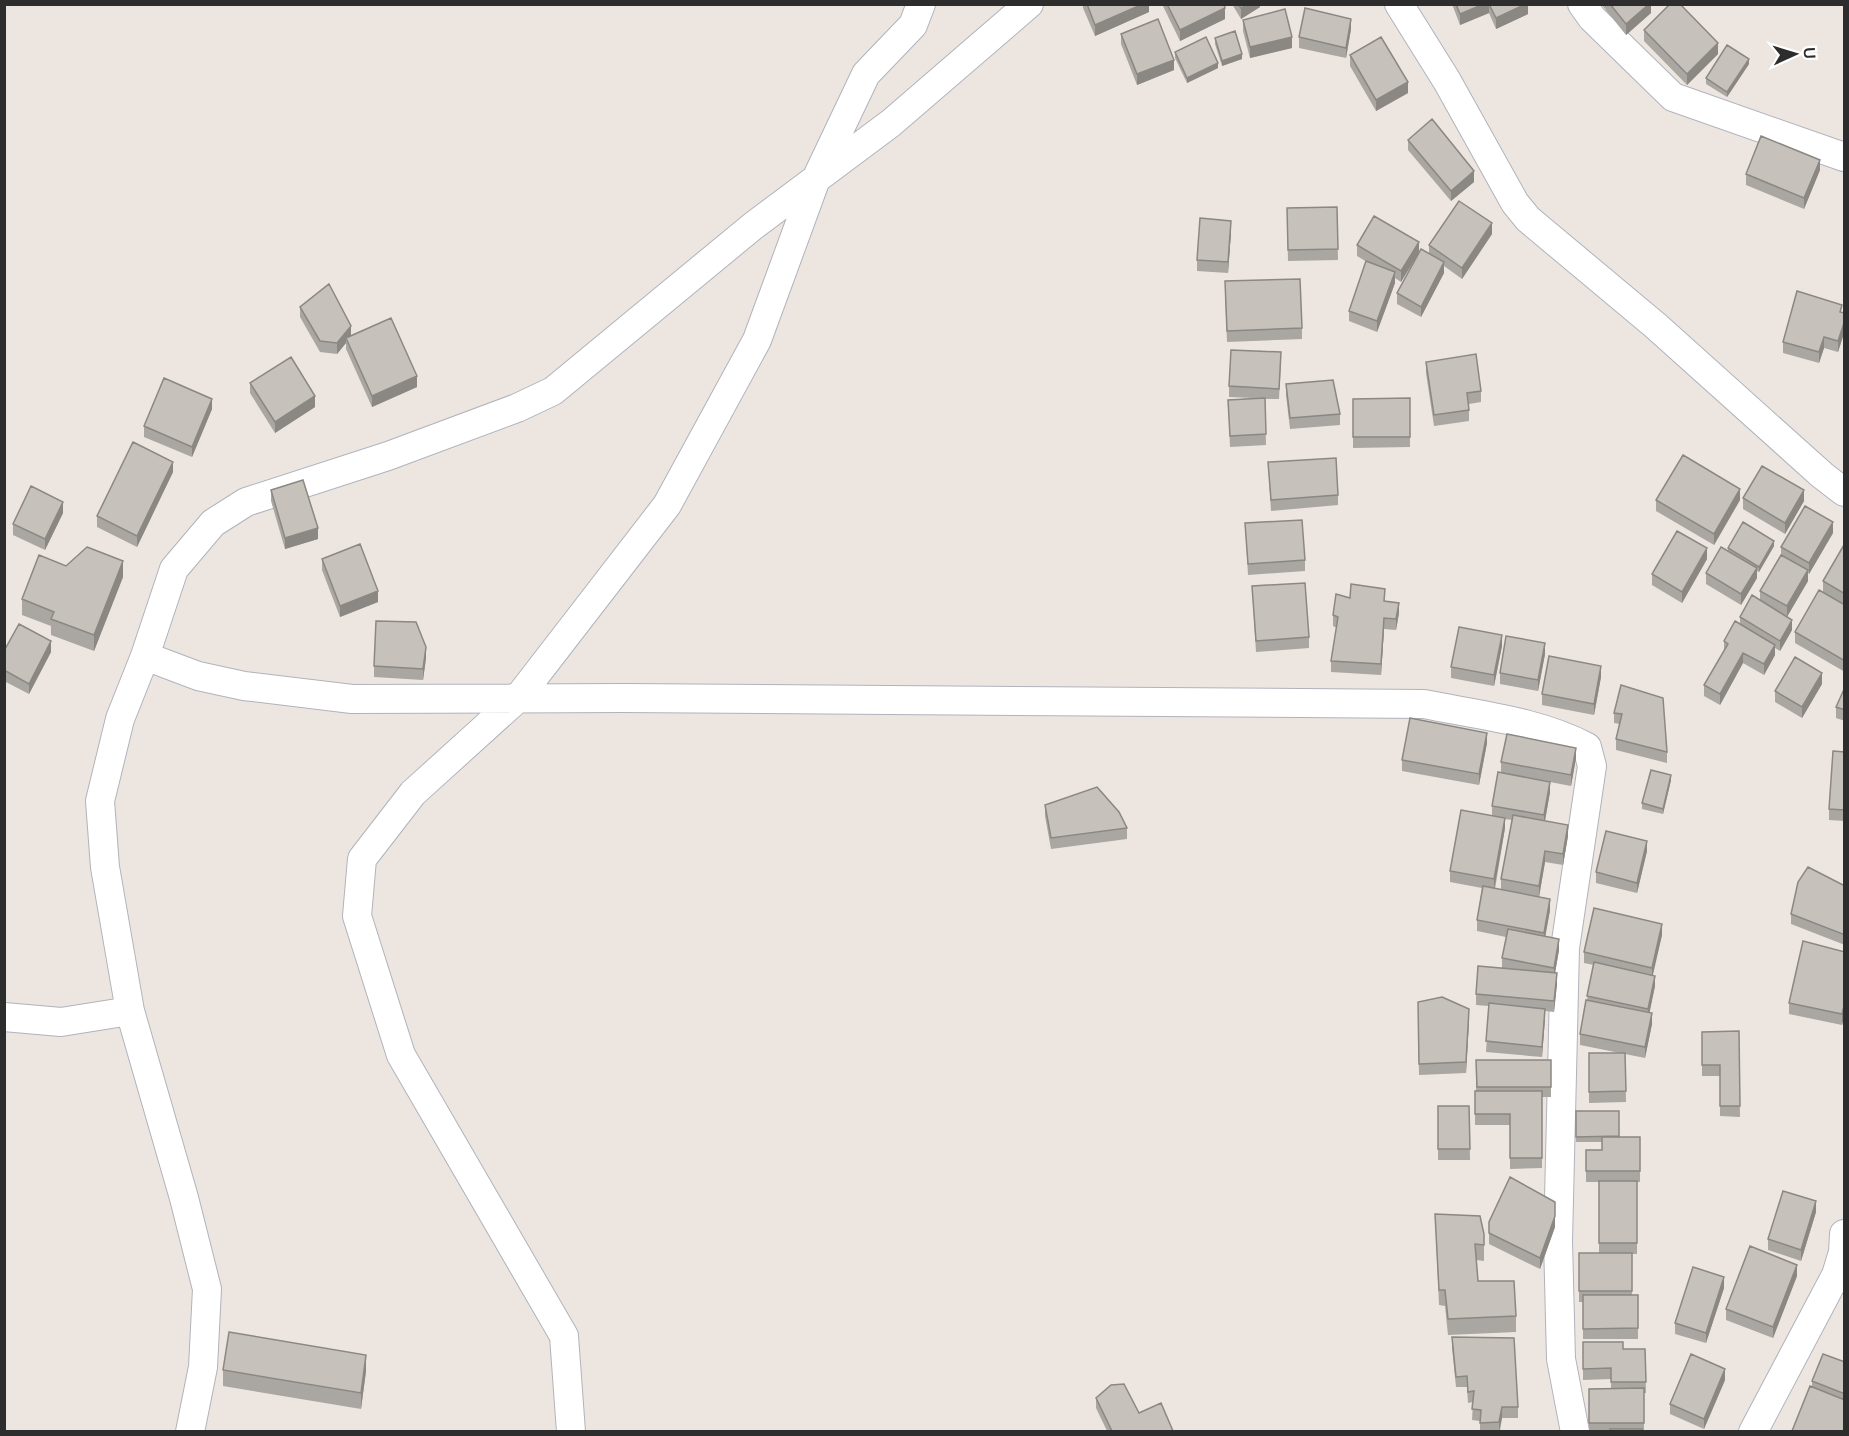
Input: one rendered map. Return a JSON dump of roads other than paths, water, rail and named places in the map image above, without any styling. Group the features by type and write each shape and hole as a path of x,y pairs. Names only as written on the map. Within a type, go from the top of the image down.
{"street":[{"path":"571,1431 564,1336 401,1055 357,916 362,859 413,793 518,698 667,505 758,340 816,179 866,74 913,25 921,4"},
{"path":"190,1431 204,1367 207,1289 184,1198 130,1011 105,867 100,801 120,719 145,656 174,569 213,523 246,502 388,456 518,408 553,391 753,226 891,123 1029,4"},
{"path":"1399,4 1447,81 1515,203 1528,219 1656,326 1822,475 1845,492"},
{"path":"1582,4 1592,18 1672,97 1845,157"},
{"path":"145,656 198,676 244,686 352,699 1424,704 1515,722 1564,735 1587,747 1592,766 1565,948 1558,1241 1561,1359 1575,1431"},
{"path":"4,1017 61,1022 130,1011"},
{"path":"1753,1431 1836,1275 1843,1252 1845,1234"}]}
